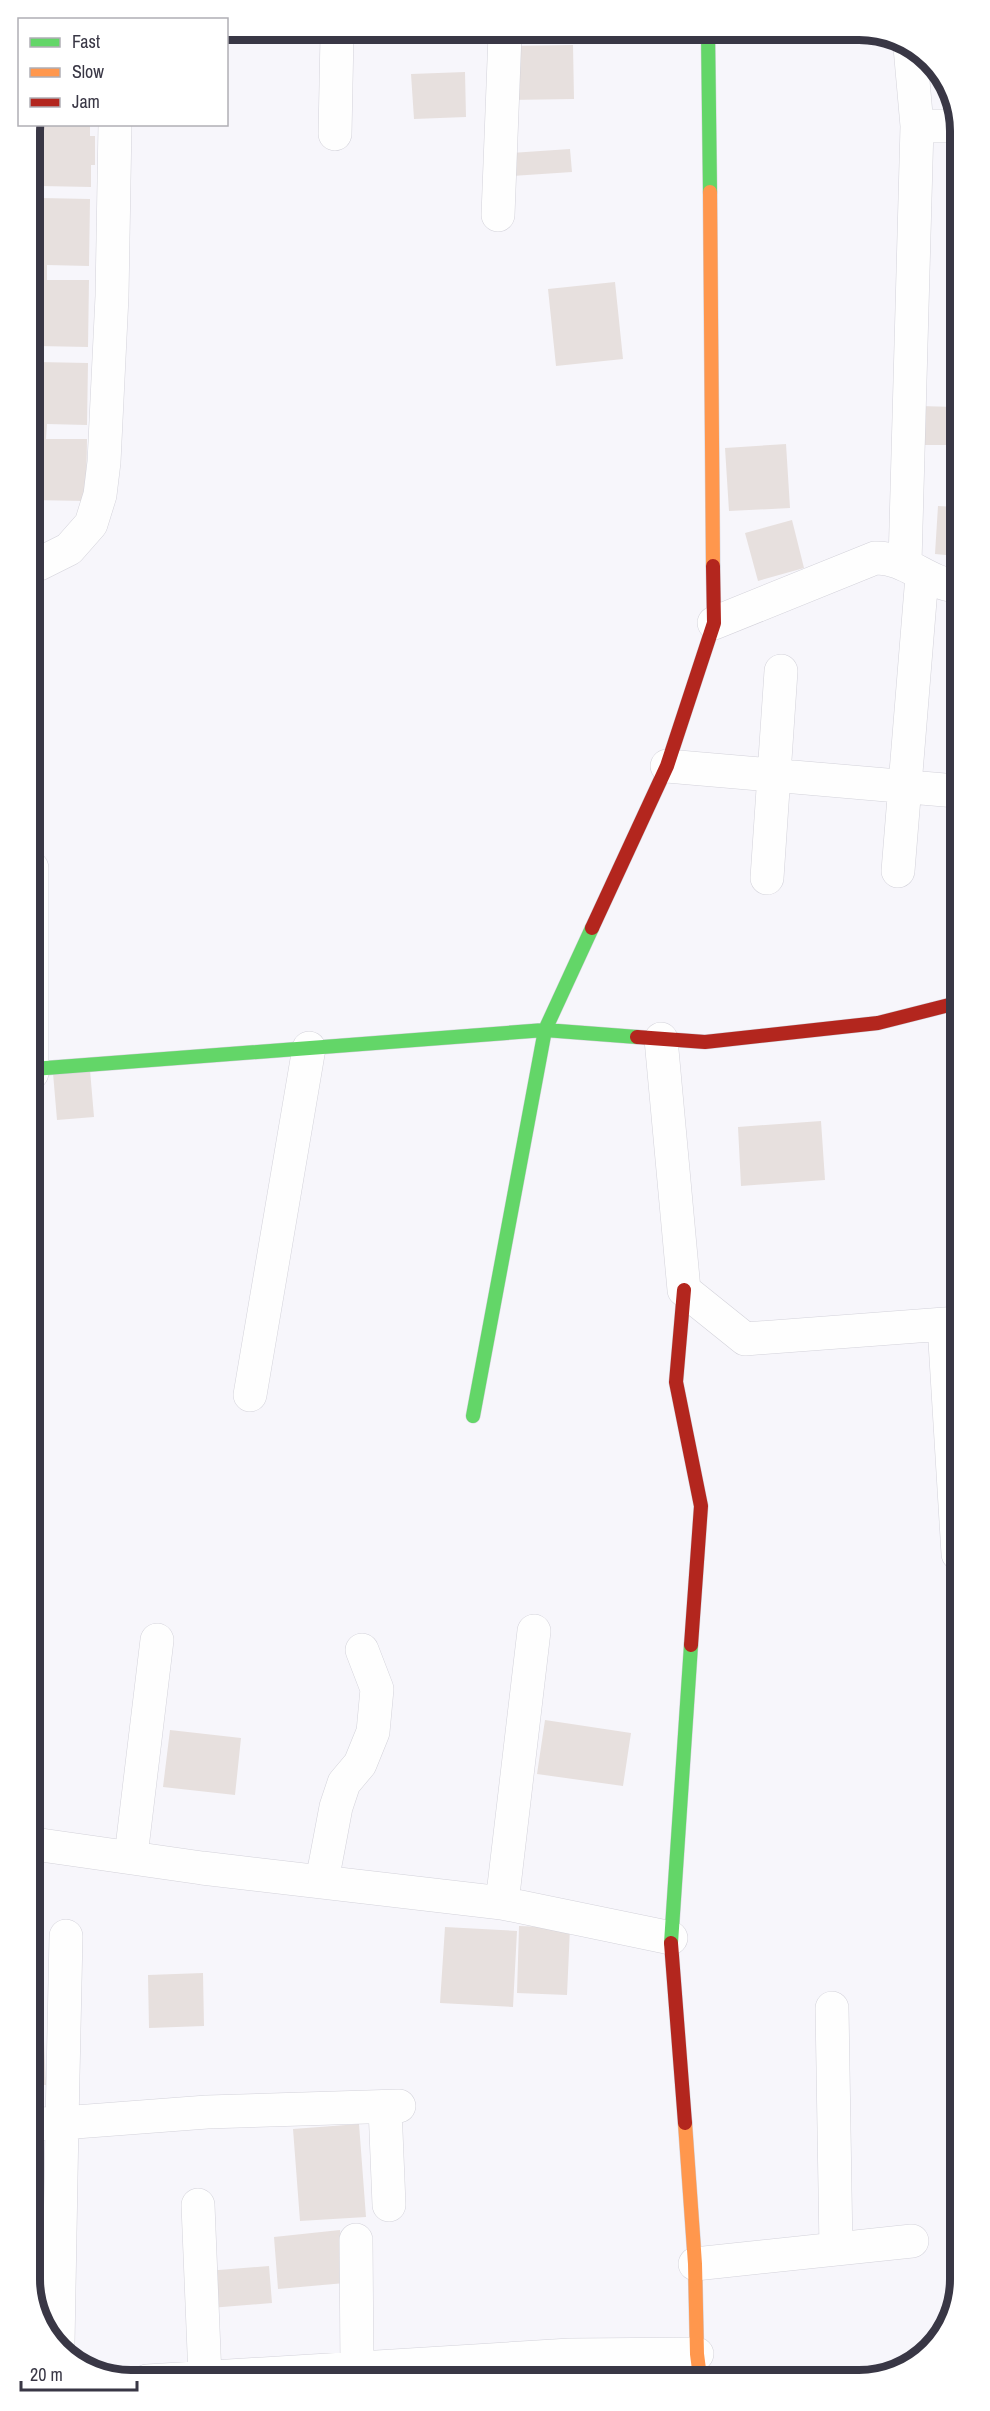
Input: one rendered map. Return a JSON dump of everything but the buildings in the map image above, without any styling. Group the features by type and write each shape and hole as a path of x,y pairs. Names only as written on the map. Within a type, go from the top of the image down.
{"street":[{"path":"335,134 337,40"},
{"path":"498,215 505,41"},
{"path":"473,1416 545,1030 667,766 714,622 708,41"},
{"path":"898,871 905,786 913,569 917,126 911,57"},
{"path":"41,563 69,549 91,524 100,495 104,462 112,296 115,126"},
{"path":"917,126 950,126"},
{"path":"714,622 827,578 865,560 885,558 950,585"},
{"path":"767,878 781,672"},
{"path":"667,766 950,790"},
{"path":"41,1070 545,1030 705,1042 878,1023 950,1005"},
{"path":"323,2370 570,2355 698,2366 695,2264 671,1938 701,1506 676,1382 684,1290 661,1038"},
{"path":"250,1395 309,1048"},
{"path":"684,1290 745,1339 950,1324"},
{"path":"502,1903 534,1631"},
{"path":"131,1856 156,1640"},
{"path":"322,1881 336,1807 344,1783 360,1764 373,1732 377,1689 362,1650"},
{"path":"40,1845 202,1868 502,1903 671,1938"},
{"path":"57,2332 48,2124 66,1936"},
{"path":"832,2008 836,2249"},
{"path":"48,2124 207,2112 392,2107 389,2205"},
{"path":"198,2205 205,2370"},
{"path":"356,2240 357,2368"},
{"path":"695,2264 912,2241"}],"traffic: fast":[{"path":"708,41 710,192"},
{"path":"473,1416 545,1030 592,928"},
{"path":"41,1068 545,1030 637,1037"},
{"path":"671,1943 691,1645"}],"traffic: slow":[{"path":"710,192 713,566"},
{"path":"685,2123 695,2264 699,2370"}],"traffic: jam":[{"path":"592,928 667,766 714,623 713,566"},
{"path":"637,1037 705,1042 878,1023 950,1005"},
{"path":"684,1290 676,1382 701,1506 691,1645"},
{"path":"671,1943 685,2123"}]}
